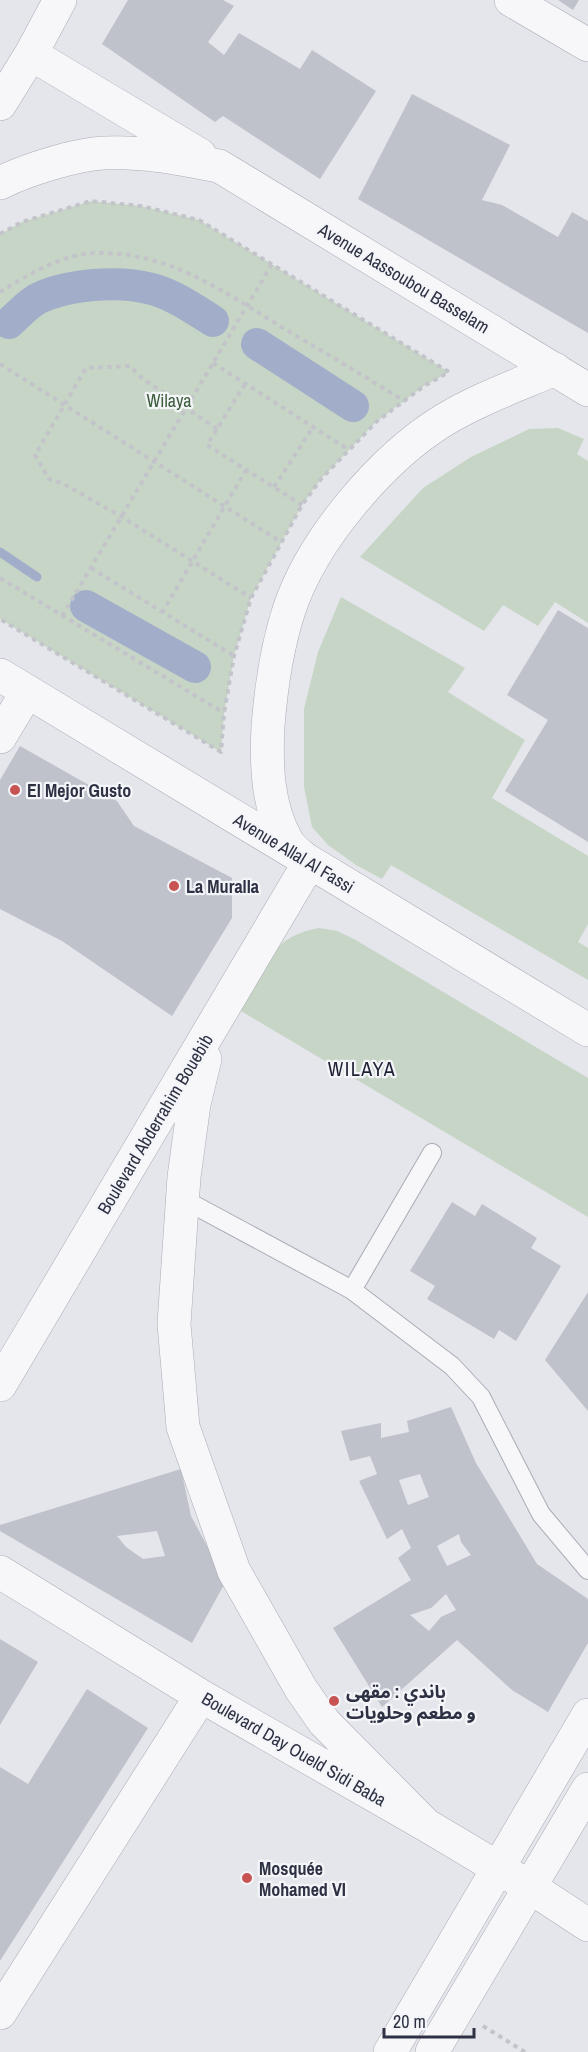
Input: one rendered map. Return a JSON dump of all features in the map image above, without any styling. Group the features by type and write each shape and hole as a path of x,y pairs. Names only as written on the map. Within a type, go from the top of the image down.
{"street":[{"path":"0,104 31,54 60,0"},
{"path":"511,0 588,45"},
{"name":"Avenue Aassoubou Basselam","path":"31,54 588,390"},
{"name":"Avenue Aassoubou Basselam","path":"0,183 53,164 104,153 160,155 219,166"},
{"path":"309,863 288,843 278,821 270,792 266,754 276,660 289,610 300,583 342,516 379,473 410,446 443,421 492,395 555,369"},
{"name":"Avenue Allal Al Fassi","path":"0,675 588,1030"},
{"path":"0,737 27,692"},
{"name":"Boulevard Abderrahim Bouebib","path":"0,1385 309,863"},
{"path":"210,1030 194,1104 183,1198 174,1324 183,1427 234,1571 301,1689 324,1722 426,1825"},
{"name":"Boulevard Day Oueld Sidi Baba","path":"0,1572 201,1696 426,1825 530,1887 588,1925"},
{"path":"0,2013 201,1696"},
{"path":"390,2052 588,1715"},
{"path":"432,2052 588,1789"}],"lane":[{"path":"352,1290 432,1153"},
{"path":"183,1198 352,1290 452,1366 481,1397 541,1514 588,1570"}],"path":[{"path":"0,234 22,222 91,201 141,206 200,220 448,372 424,386 376,422 321,479 302,505 251,598 234,656 224,713 221,752 0,619"},
{"path":"0,292 29,274 63,260 99,253 145,256 191,274 247,305 404,400"},
{"path":"62,616 272,264"},
{"path":"213,363 350,450"},
{"path":"0,364 281,542"},
{"path":"217,429 143,380 130,366 86,368 35,455 49,479 64,484 122,517 251,598"},
{"path":"245,384 207,445 302,505"},
{"path":"274,487 313,427"},
{"path":"162,613 246,470"},
{"path":"91,568 234,656"},
{"path":"0,578 224,713"},
{"path":"457,2010 525,2052"}],"green space":[{"name":"Wilaya","path":"91,201 141,206 199,220 449,372 424,386 376,422 321,479 302,505 251,598 234,656 224,713 221,752 0,619 0,234 22,222"},
{"path":"558,428 584,439 577,454 588,461 588,623 555,602 538,626 503,605 484,631 360,557 423,488 471,457 529,429"},
{"path":"341,597 465,668 448,692 525,740 492,798 588,856 588,924 578,942 588,948 588,980 391,865 382,879 356,865 328,845 312,827 304,787 304,709 318,652"},
{"path":"319,928 337,931 354,939 588,1078 588,1217 241,1011 262,969 278,947 302,932"}],"building":[{"path":"128,0 223,0 234,6 208,42 224,55 239,33 300,69 312,50 376,91 320,179 223,116 215,122 102,44"},
{"path":"558,0 579,0 573,10"},
{"path":"412,94 510,145 482,200 502,205 558,237 572,212 588,221 588,333 358,199"},
{"path":"558,610 588,628 588,842 505,791 548,720 507,695"},
{"path":"20,746 117,801 134,826 232,878 232,918 172,1016 62,941 0,909 0,780"},
{"path":"452,1202 475,1216 482,1204 537,1238 531,1248 561,1266 516,1341 499,1330 494,1339 427,1299 435,1286 410,1271"},
{"path":"588,1292 588,1411 545,1360"},
{"path":"451,1407 476,1463 537,1564 588,1599 588,1643 548,1712 512,1690 457,1640 382,1707 333,1628 411,1580 398,1558 411,1548 402,1529 387,1539 359,1481 377,1474 370,1456 350,1461 341,1431 381,1423 381,1438 409,1432 407,1421","holes":["420,1474 429,1497 408,1505 399,1480","459,1534 461,1542 471,1555 447,1566 437,1546","446,1594 456,1610 441,1617 429,1631 410,1615 431,1608"]},
{"path":"181,1469 191,1516 226,1581 192,1643 0,1531 0,1525","holes":["157,1531 165,1556 143,1559 126,1547 117,1536"]},
{"path":"0,1639 38,1662 0,1725"},
{"path":"87,1689 148,1728 0,1961 0,1767 28,1784"}],"waterway":[{"path":"9,323 33,301 49,294 78,287 109,284 152,289 184,303 213,321"},
{"path":"257,344 353,406"},
{"path":"0,552 37,577"},
{"path":"86,606 195,667"}],"place":[{"name":"El Mejor Gusto","path":"15,790"},
{"name":"La Muralla","path":"174,886"},
{"name":"باندي : مقهى و مطعم وحلويات","path":"334,1701"},
{"name":"Mosquée Mohamed VI","path":"247,1878"}],"district":[{"name":"WILAYA","path":"362,1068"}]}
